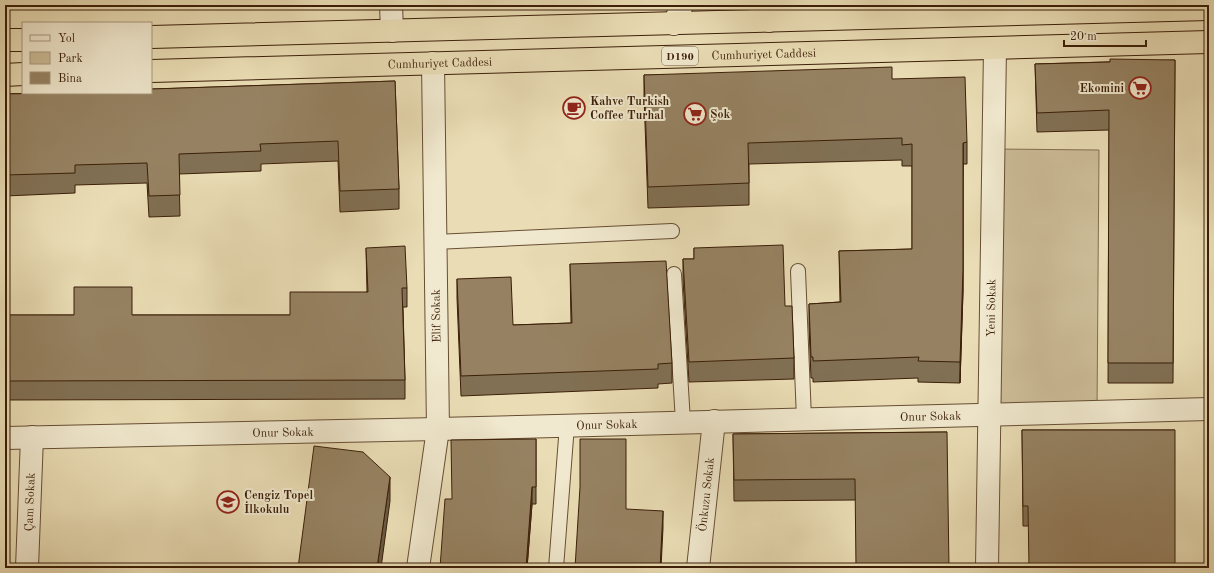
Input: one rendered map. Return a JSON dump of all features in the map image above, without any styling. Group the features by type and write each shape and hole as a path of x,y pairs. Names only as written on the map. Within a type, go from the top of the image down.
{"highway":[{"path":"152,37 392,31 678,14 1209,9"},
{"path":"765,13 773,54"},
{"path":"677,56 678,14"},
{"path":"5,40 22,40"},
{"name":"Cumhuriyet Caddesi","path":"152,71 1209,42"},
{"path":"5,75 22,74"}],"street":[{"path":"391,5 392,31"},
{"name":"Yeni Sokak","path":"988,568 995,48"},
{"name":"Elif Sokak","path":"418,568 438,429 433,63"},
{"name":"Onur Sokak","path":"5,438 1209,410"},
{"name":"Önkuzu Sokak","path":"698,568 714,421"},
{"name":"Çam Sokak","path":"27,568 32,437"}],"lane":[{"path":"435,242 672,231"},
{"path":"798,271 804,419"},
{"path":"674,274 683,422"},
{"path":"556,568 567,425"}],"green space":[{"path":"994,149 1099,150 1097,412 990,415"}],"building":[{"path":"1110,59 1175,60 1173,363 1108,363 1109,110 1037,113 1035,64 1110,62"},
{"path":"892,67 892,79 965,77 967,142 963,143 963,270 960,362 918,361 919,357 813,361 813,357 811,357 809,304 841,302 839,251 912,249 912,144 902,145 902,138 748,143 749,183 648,187 644,75"},
{"path":"395,81 399,189 340,191 338,141 260,144 261,151 179,154 180,195 149,196 147,163 75,165 75,173 5,175 5,94 152,94 152,89"},
{"path":"783,245 785,306 792,306 794,358 689,362 683,259 694,259 694,248"},
{"path":"405,246 407,288 402,288 405,380 5,381 5,315 74,315 74,287 132,287 132,315 290,315 290,292 368,292 366,248"},
{"path":"666,261 672,363 658,364 658,369 461,376 457,279 511,277 513,325 572,323 570,264"},
{"path":"1022,430 1175,430 1175,568 1029,568 1028,506 1023,506"},
{"path":"947,432 949,568 856,568 855,479 734,480 733,434"},
{"path":"536,439 536,487 532,487 526,568 440,568 445,499 452,499 451,440"},
{"path":"580,439 626,439 626,509 663,511 660,568 575,568 580,487"},
{"path":"314,446 363,452 390,477 377,568 298,568"}],"place":[{"name":"Ekomini","path":"1140,88"},
{"name":"Kahve Turkish Coffee Turhal","path":"574,108"},
{"name":"Şok","path":"695,114"},
{"name":"Cengiz Topel İlkokulu","path":"228,502"}]}
